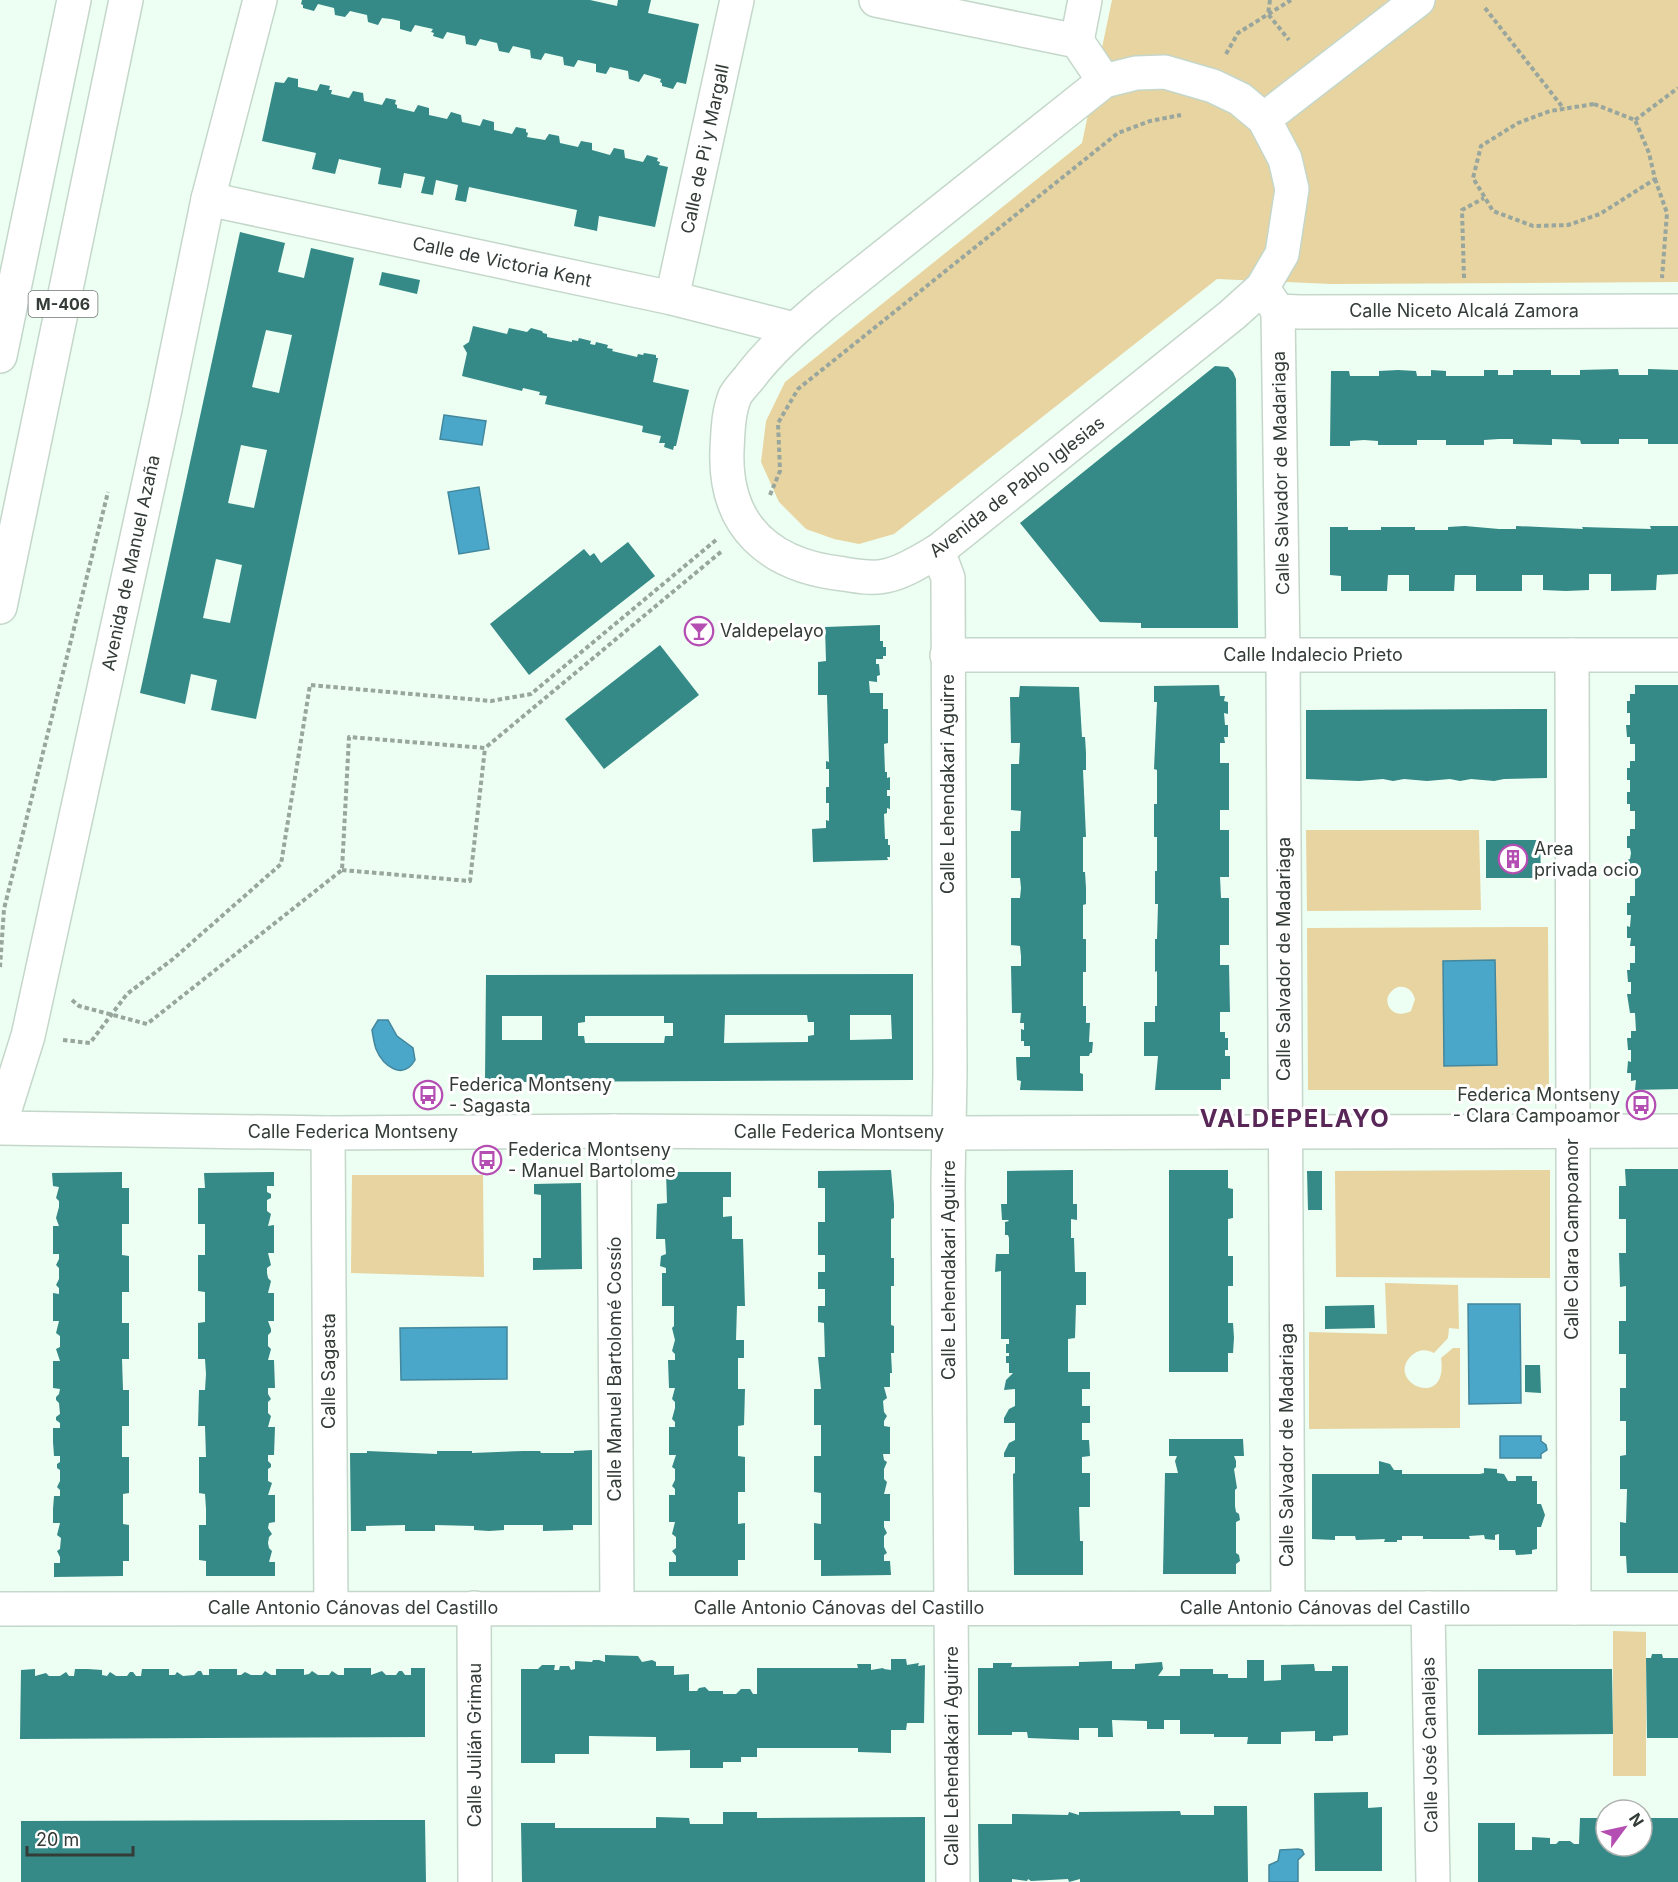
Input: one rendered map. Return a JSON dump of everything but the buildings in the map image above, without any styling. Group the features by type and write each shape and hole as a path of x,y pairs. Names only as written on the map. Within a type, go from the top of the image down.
{"main road":[{"name":"M-406","path":"0,356 74,0"},
{"name":"M-406","path":"0,607 126,0"},
{"name":"Avenida de Manuel Azaña","path":"0,1127 28,1036 165,410 208,199 260,0"},
{"name":"Calle de Pi y Margall","path":"672,298 737,0"},
{"path":"876,0 1077,41 1104,81"},
{"path":"1077,41 1085,0"},
{"path":"1264,119 1418,0"},
{"name":"Avenida de Pablo Iglesias","path":"1165,72 1213,86 1240,99 1264,119 1285,159 1292,189 1282,254 1270,300 1232,315 938,551 916,564 884,577 824,572 794,564 735,532 727,460 728,422 736,395 760,363 794,329 1104,81 1136,73 1165,72"},
{"name":"Calle de Victoria Kent","path":"208,199 672,298 794,329"},
{"name":"Calle Niceto Alcalá Zamora","path":"1270,300 1678,311"},
{"name":"Calle Salvador de Madariaga","path":"1270,300 1283,655 1288,1608"},
{"name":"Calle Lehendakari Aguirre","path":"938,551 948,578 953,1882"},
{"name":"Calle Indalecio Prieto","path":"947,655 1678,655"},
{"name":"Calle Clara Campoamor","path":"1572,655 1574,1608"},
{"name":"Calle Federica Montseny","path":"0,1127 328,1133 1678,1131"},
{"name":"Calle Manuel Bartolomé Cossío","path":"614,1131 617,1608"},
{"name":"Calle Sagasta","path":"328,1133 331,1608"},
{"name":"Calle Julián Grimau","path":"474,1608 475,1882"},
{"name":"Calle José Canalejas","path":"1428,1608 1433,1882"},
{"name":"Calle Antonio Cánovas del Castillo","path":"0,1609 1678,1608"}],"path":[{"path":"1270,0 1268,14 1289,40"},
{"path":"67,997 79,1006 147,1024 342,870 470,881 485,748 735,532 770,496 780,471 778,423 798,389 1118,133 1150,121 1201,111 1225,56 1238,33 1291,0"},
{"path":"1485,8 1565,109"},
{"path":"1635,120 1678,88"},
{"path":"1655,179 1600,214 1568,225 1533,226 1493,211 1473,178 1481,146 1518,123 1550,111 1594,104 1635,120 1649,153 1666,213 1662,279"},
{"path":"1464,288 1462,210 1484,198"},
{"path":"0,967 2,909 110,484"},
{"path":"28,1036 90,1043 127,994 173,958 281,864 310,685 491,701 531,694 735,532"},
{"path":"342,870 349,737 485,748"}],"shaded area":[{"path":"1112,0 1678,0 1678,282 1331,284 1217,279 894,534 859,544 834,539 806,529 779,502 761,462 766,421 785,382 1082,143"},
{"path":"1306,830 1479,830 1481,910 1307,911"},
{"path":"1548,927 1549,1090 1308,1090 1307,928","holes":["1398,987 1409,989 1412,993 1415,999 1411,1011 1397,1013 1389,1006 1388,996"]},
{"path":"1550,1170 1550,1278 1336,1277 1335,1171"},
{"path":"352,1175 483,1175 484,1277 351,1273"},
{"path":"1385,1283 1458,1285 1459,1329 1449,1328 1448,1338 1434,1353 1425,1350 1412,1355 1405,1365 1405,1374 1419,1387 1428,1388 1436,1384 1441,1374 1441,1358 1453,1348 1460,1348 1460,1428 1309,1429 1309,1332 1387,1334"},
{"path":"1613,1631 1646,1632 1646,1776 1613,1776"}],"water":[{"path":"444,415 486,421 482,445 440,439"},
{"path":"479,487 489,549 459,554 448,492"},
{"path":"1495,960 1497,1065 1444,1066 1443,961"},
{"path":"378,1020 388,1020 397,1036 413,1048 415,1060 405,1070 394,1069 379,1055 372,1030"},
{"path":"1468,1304 1520,1304 1521,1403 1469,1404"},
{"path":"507,1327 507,1379 401,1380 400,1328"},
{"path":"1500,1436 1541,1436 1541,1441 1546,1445 1547,1450 1541,1454 1541,1458 1500,1458"},
{"path":"1298,1849 1304,1854 1298,1860 1298,1882 1269,1882 1269,1865 1278,1861 1280,1850"}],"place":[{"name":"Valdepelayo","path":"699,631"},
{"name":"Area privada ocio","path":"1513,859"},
{"name":"Federica Montseny - Sagasta","path":"428,1095"},
{"name":"Federica Montseny - Clara Campoamor","path":"1641,1105"},
{"name":"Federica Montseny - Manuel Bartolome","path":"487,1160"}],"district":[{"name":"VALDEPELAYO","path":"1295,1119"}]}
